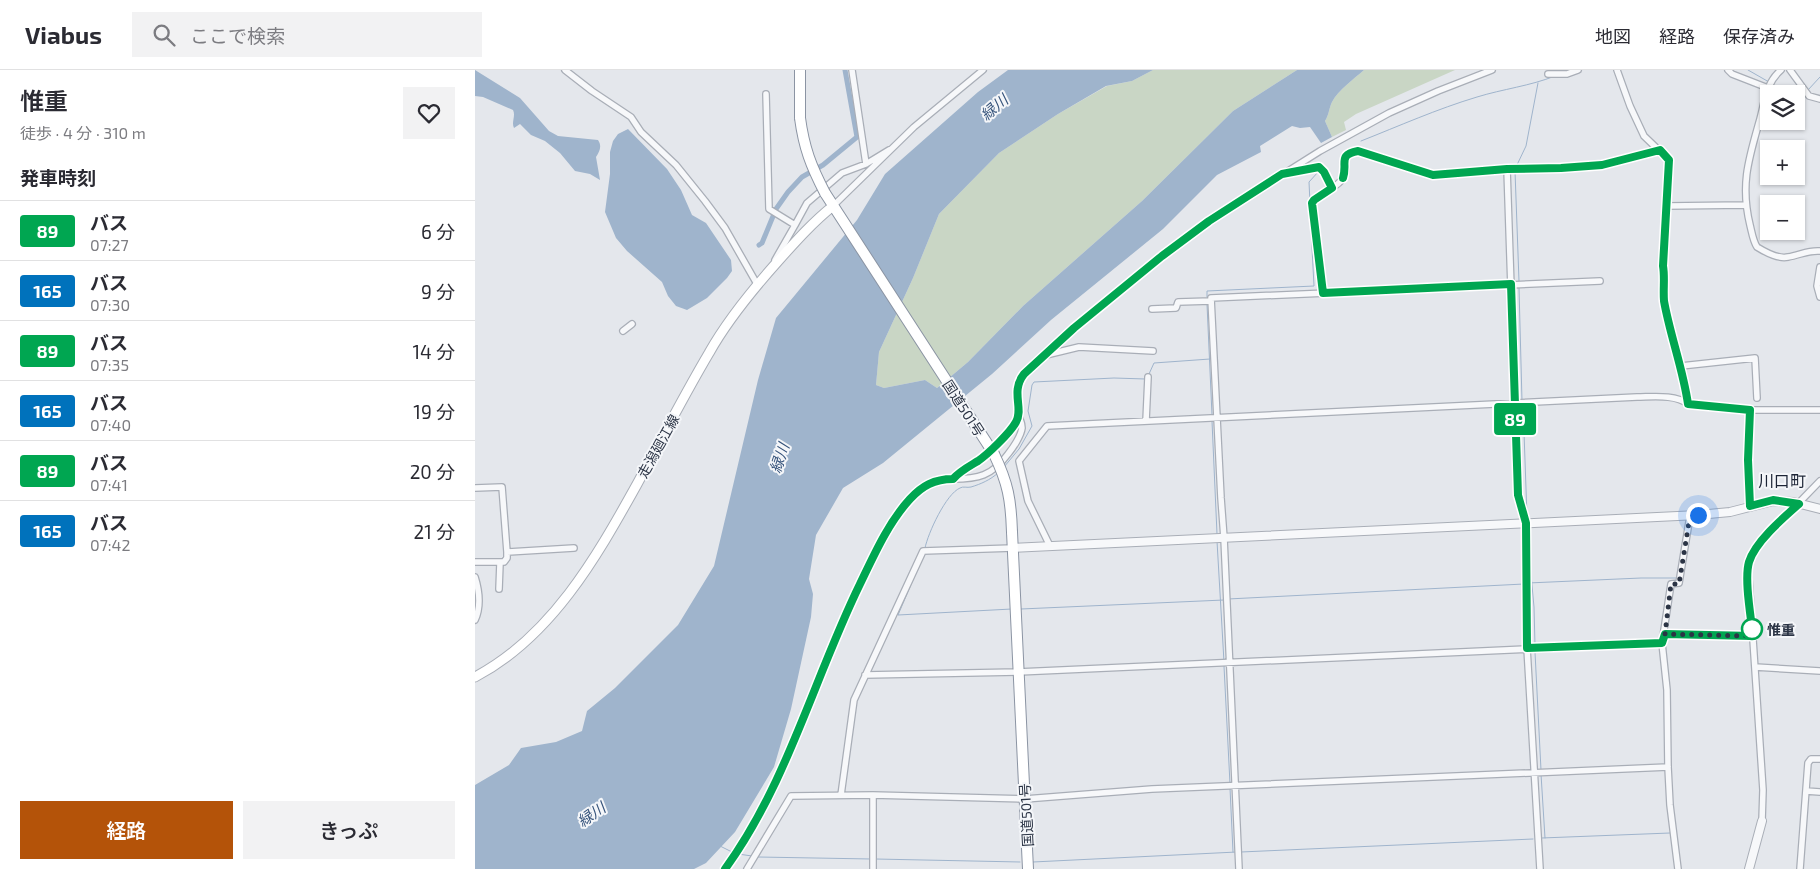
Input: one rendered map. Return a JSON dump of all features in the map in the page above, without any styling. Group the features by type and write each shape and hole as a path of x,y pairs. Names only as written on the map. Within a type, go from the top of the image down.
{"highway":[{"name":"国道501号","path":"800,70 800,118 803,144 811,166 834,208 991,450 1008,490 1013,548 1029,869"}],"main road":[{"name":"走潟廻江線","path":"475,677 489,669 531,635 561,604 580,578 619,516 709,352 736,312 757,284 816,220 834,208"}],"street":[{"path":"565,70 631,117 641,132 676,165 725,228 757,284"},
{"path":"852,70 866,164"},
{"path":"834,208 880,162 889,150 983,70"},
{"path":"725,869 739,849 770,792 849,607 889,528 908,500 921,488 937,480 978,478 988,473 1008,455 1020,434 1021,424 1018,415 1017,392 1019,381 1044,356 1176,244 1282,174 1389,114 1438,91 1492,70"},
{"path":"1548,74 1567,74 1578,70"},
{"path":"1617,70 1630,106 1644,136 1669,160 1663,266 1665,279 1664,299 1681,366 1688,404"},
{"path":"1727,70 1732,74 1760,85"},
{"path":"1769,85 1773,76 1781,70"},
{"path":"1790,70 1809,96 1820,99"},
{"path":"766,94 769,209 795,225"},
{"path":"1760,116 1745,175 1745,205 1757,247 1782,257 1805,251 1820,251"},
{"path":"767,273 807,203 842,173 866,164 889,150"},
{"path":"1323,293 1312,203 1343,178 1346,169 1343,160 1351,152 1358,151 1433,175 1507,169 1602,165 1660,150"},
{"path":"1282,174 1319,167 1324,172 1332,188"},
{"path":"1507,169 1518,495 1526,523 1527,648 1540,869"},
{"path":"1667,206 1745,205"},
{"path":"1820,267 1817,286 1820,296"},
{"path":"1152,309 1176,308 1178,302 1211,301 1211,298 1600,281"},
{"path":"1211,301 1218,417 1221,538 1230,662 1239,869"},
{"path":"623,331 632,324"},
{"path":"1044,356 1079,347 1153,351"},
{"path":"1681,366 1755,358 1757,398"},
{"path":"1146,421 1148,377"},
{"path":"1050,546 1027,500 1019,461 1047,426 1658,396 1684,400 1688,404 1750,410 1820,410"},
{"path":"1750,410 1748,460 1750,506"},
{"path":"953,479 959,472 978,461 991,450 1016,423 1018,415"},
{"path":"1749,869 1762,821 1763,790 1748,564 1756,547 1820,481"},
{"path":"475,488 502,487 507,552 507,558 504,562 475,562"},
{"path":"841,795 854,700 923,551 1690,516 1730,512 1773,500 1820,509"},
{"path":"1678,869 1670,805 1667,690 1662,643 1665,634 1671,584 1679,584 1690,516"},
{"path":"507,552 574,548"},
{"path":"499,589 500,563"},
{"path":"475,577 479,602 475,620"},
{"path":"1665,634 1753,636"},
{"path":"865,675 1019,672 1662,643"},
{"path":"1755,667 1820,671"},
{"path":"1800,869 1808,763 1811,759 1820,758"},
{"path":"747,869 791,796 873,795 1025,800 1152,789 1235,787 1668,767"},
{"path":"1806,791 1820,792"},
{"path":"873,795 873,869"}],"green space":[{"path":"1153,70 1297,70 1233,111 1142,201 1023,306 968,362 937,388 925,380 884,388 876,385 879,352 913,278 939,214 999,153 1058,114 1107,86 1132,81"},
{"path":"1364,70 1455,70 1356,114 1344,122 1346,130 1332,137 1325,121 1332,102 1342,89"}],"water":[{"path":"475,70 520,98 549,131 558,136 598,140 600,148 596,157 600,180 590,174 575,171 560,153 545,141 531,135 520,124 514,128 513,110 483,97 475,96"},
{"name":"緑川","path":"1008,70 1153,70 1132,81 1106,86 1058,114 999,153 939,214 913,278 879,352 876,385 884,388 925,380 937,388 968,362 1023,306 1142,201 1233,111 1297,70 1364,70 1342,89 1332,102 1325,121 1332,137 1321,143 1310,127 1300,128 1292,126 1260,146 1261,152 1217,175 1163,229 1051,320 992,374 883,463 843,488 816,535 809,579 813,594 811,617 791,709 774,767 735,832 706,863 694,869 475,869 475,785 509,765 521,748 556,742 582,731 587,711 615,688 678,625 714,566 758,380 776,318 857,220 885,174 978,92"},
{"path":"628,129 667,169 681,190 692,215 706,223 731,260 732,271 727,278 707,298 687,310 676,306 668,296 662,282 627,251 616,238 605,212 610,174 610,152 613,141 618,134"}],"waterway":[{"path":"759,245 762,243 776,209 788,192 802,177 823,165 857,137 845,70"},
{"path":"1748,70 1769,82"},
{"path":"1361,141 1462,102 1555,76"},
{"path":"1808,90 1820,77"},
{"path":"1516,167 1526,146 1538,83"},
{"path":"1310,203 1309,182 1319,171"},
{"path":"1515,171 1519,281"},
{"path":"1207,297 1207,291 1314,286 1310,210"},
{"path":"1519,288 1522,401"},
{"path":"1207,304 1212,415"},
{"path":"1149,374 1154,363 1210,359"},
{"path":"1004,467 1019,449 1032,426 1028,411 1034,382 1114,378 1145,379"},
{"path":"1523,405 1527,516"},
{"path":"1212,421 1217,534"},
{"path":"925,548 938,515 949,498 961,487 971,487 982,483 998,473"},
{"path":"1217,541 1224,662"},
{"path":"1529,553 1535,645"},
{"path":"918,568 898,615 1012,609"},
{"path":"1528,583 1679,578"},
{"path":"1228,599 1524,584"},
{"path":"1021,609 1224,600"},
{"path":"1535,652 1541,770"},
{"path":"1224,666 1230,784"},
{"path":"1541,774 1545,838"},
{"path":"1230,788 1233,852"},
{"path":"1542,838 1670,833"},
{"path":"1241,852 1533,839"},
{"path":"720,846 732,852"},
{"path":"1033,862 1237,852"},
{"path":"738,854 752,856"},
{"path":"758,857 871,859"},
{"path":"875,859 1020,862"}],"bus line":[{"name":"89","path":"725,869 739,849 770,792 849,607 875,553 908,500 921,488 933,481 953,479 959,472 978,461 991,450 1016,423 1019,381 1024,374 1074,328 1176,244 1282,174 1319,167 1324,172 1332,188 1312,203 1323,293 1511,284 1518,495 1526,523 1527,648 1662,643 1665,634 1753,636 1748,564 1756,547 1799,504 1773,500 1750,506 1748,460 1750,410 1688,404 1685,383 1664,299 1665,279 1663,266 1669,160 1660,150 1602,165 1507,169 1433,175 1358,151 1351,152 1345,156 1343,160 1346,169 1343,178"}],"place":[{"name":"惟重","path":"1752,629"}],"district":[{"name":"川口町","path":"1782,480"}],"route":[{"path":"1698,515 1690,516 1679,584 1671,584 1665,634 1753,636 1752,629"}]}
